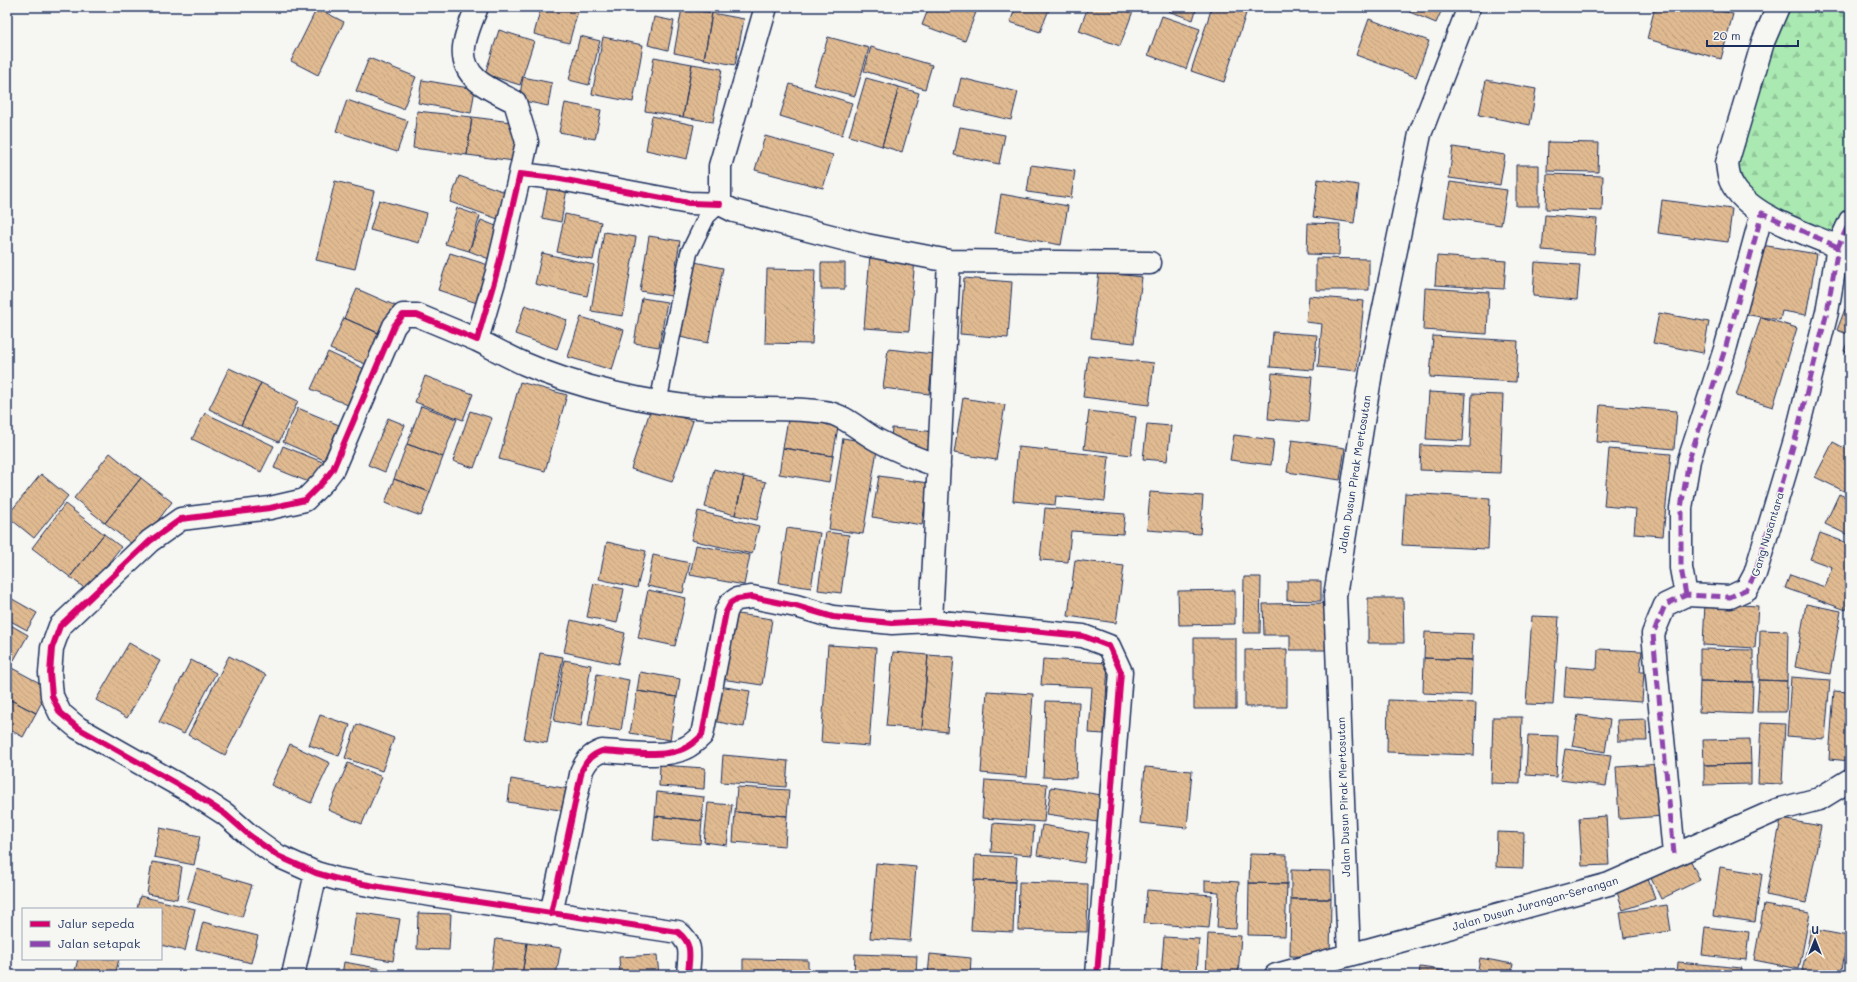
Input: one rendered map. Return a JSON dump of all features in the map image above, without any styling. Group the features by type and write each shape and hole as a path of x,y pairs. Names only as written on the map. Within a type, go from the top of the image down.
{"street":[{"path":"476,340 497,272 526,142 514,102 477,80 464,61 465,35 477,7"},
{"path":"720,204 720,166 766,7"},
{"name":"Jalan Dusun Pirak Mertosutan","path":"1349,955 1335,596 1372,366 1420,134 1470,7"},
{"path":"1778,7 1763,42 1727,163 1730,180 1738,193 1762,213 1838,247"},
{"path":"520,174 555,178 689,203 720,204 734,211 866,245 949,261 1150,263"},
{"path":"1686,595 1681,568 1681,508 1689,460 1726,346 1762,213"},
{"name":"Gang Nusantara","path":"1674,854 1653,634 1665,605 1686,595 1730,597 1747,589 1755,574 1795,440 1827,312 1838,247 1850,221"},
{"path":"931,621 949,261"},
{"path":"688,975 689,946 686,938 678,932 385,888 316,873 278,856 218,810 125,753 78,728 60,713 52,696 50,673 52,648 60,626 150,541 181,519 270,508 305,500 323,482 333,469 394,326 404,315 417,315 564,380 658,403 707,408 799,410 834,414 895,450 939,466"},
{"path":"551,914 582,770 588,760 594,754 602,751 660,754 684,749 694,743 702,735 726,612 730,604 737,599 752,597 796,606 833,617 892,623 931,621 1083,636 1109,646 1121,672 1097,975"},
{"name":"Jalan Dusun Jurangan-Serangan","path":"1276,975 1609,884 1674,854 1777,810 1819,799 1850,780"},
{"path":"294,975 316,873"}],"lane":[{"path":"658,403 689,253 707,216 720,204"}],"green space":[{"path":"1783,7 1850,7 1850,203 1836,233 1814,236 1757,209 1737,165"}],"building":[{"path":"541,7 579,7 569,43 534,34"},
{"path":"929,7 978,7 965,41 922,25"},
{"path":"1016,7 1050,7 1040,32 1010,22"},
{"path":"1088,7 1122,7 1133,11 1120,46 1079,31"},
{"path":"1169,7 1197,7 1193,20 1168,11"},
{"path":"1212,7 1248,7 1224,82 1191,71"},
{"path":"1400,7 1443,7 1436,23"},
{"path":"1655,7 1706,7 1733,14 1721,59 1647,39"},
{"path":"317,8 344,22 318,75 291,61"},
{"path":"682,8 712,13 704,59 674,53"},
{"path":"712,13 744,19 735,65 704,59"},
{"path":"1162,16 1200,29 1186,69 1148,55"},
{"path":"654,17 674,21 668,50 648,45"},
{"path":"1369,19 1429,41 1416,77 1356,55"},
{"path":"499,30 534,41 520,85 485,74"},
{"path":"580,36 600,41 589,85 569,80"},
{"path":"603,37 643,45 633,102 592,94"},
{"path":"828,37 869,48 855,96 814,85"},
{"path":"871,47 932,65 925,89 864,71"},
{"path":"654,57 692,64 683,117 645,111"},
{"path":"369,58 416,77 403,109 356,91"},
{"path":"692,64 722,69 713,122 683,117"},
{"path":"523,77 552,83 548,106 519,100"},
{"path":"866,78 899,87 882,146 849,136"},
{"path":"961,78 1018,92 1011,120 954,107"},
{"path":"422,80 475,89 471,113 418,103"},
{"path":"1486,80 1536,89 1530,125 1479,115"},
{"path":"790,84 852,103 842,135 780,116"},
{"path":"899,87 919,93 902,152 882,146"},
{"path":"347,100 408,121 397,152 336,131"},
{"path":"565,103 601,110 595,139 559,132"},
{"path":"417,111 472,117 467,155 413,148"},
{"path":"652,116 694,125 687,159 646,150"},
{"path":"472,117 519,123 514,161 467,155"},
{"path":"960,127 1005,135 999,164 954,155"},
{"path":"765,136 833,155 823,188 755,170"},
{"path":"1548,142 1599,143 1598,172 1547,171"},
{"path":"1453,147 1505,155 1500,185 1449,178"},
{"path":"1031,165 1075,171 1071,198 1027,192"},
{"path":"1516,165 1539,165 1539,206 1516,206"},
{"path":"1547,174 1603,176 1602,211 1546,209"},
{"path":"459,176 508,193 498,219 450,202"},
{"path":"1318,179 1359,185 1354,223 1313,217"},
{"path":"335,181 374,191 355,269 316,260"},
{"path":"1450,182 1507,190 1501,225 1444,217"},
{"path":"548,186 567,189 561,222 542,218"},
{"path":"1001,194 1068,206 1061,245 995,233"},
{"path":"379,200 427,213 419,243 370,230"},
{"path":"1662,200 1732,209 1728,242 1658,233"},
{"path":"457,208 480,216 469,251 445,244"},
{"path":"565,214 601,222 593,260 557,252"},
{"path":"1545,215 1597,219 1594,254 1542,250"},
{"path":"481,220 501,228 489,259 469,251"},
{"path":"1308,223 1340,224 1339,255 1307,254"},
{"path":"604,232 636,237 623,316 591,311"},
{"path":"649,236 680,241 671,296 640,291"},
{"path":"1755,244 1817,254 1806,315 1782,311 1780,320 1743,314"},
{"path":"450,253 498,268 486,306 438,290"},
{"path":"542,253 594,265 587,296 535,284"},
{"path":"870,255 915,258 909,331 864,328"},
{"path":"1437,256 1506,261 1504,289 1435,285"},
{"path":"1316,258 1369,259 1369,290 1316,290"},
{"path":"690,261 723,268 708,343 675,336"},
{"path":"1535,262 1580,265 1577,300 1533,296"},
{"path":"821,263 845,263 845,289 821,289"},
{"path":"767,269 815,270 812,344 765,343"},
{"path":"1099,272 1142,277 1134,343 1091,338"},
{"path":"964,278 1012,282 1008,338 960,334"},
{"path":"1425,288 1489,292 1487,334 1423,330"},
{"path":"357,289 396,306 383,335 344,318"},
{"path":"1309,296 1364,301 1357,371 1318,367 1322,324 1306,322"},
{"path":"642,298 667,302 659,347 634,343"},
{"path":"525,305 567,320 557,349 515,334"},
{"path":"1845,309 1850,311 1850,335 1837,330"},
{"path":"1659,313 1709,322 1703,353 1653,343"},
{"path":"581,317 624,330 612,370 568,357"},
{"path":"1761,317 1797,328 1773,407 1736,396"},
{"path":"344,318 383,335 370,366 330,349"},
{"path":"1273,332 1317,335 1314,370 1270,367"},
{"path":"1850,335 1850,353 1844,351"},
{"path":"1433,336 1518,341 1516,382 1430,377"},
{"path":"888,349 934,354 929,394 883,388"},
{"path":"328,352 373,373 357,409 311,389"},
{"path":"1088,356 1154,363 1149,405 1083,397"},
{"path":"229,368 261,383 241,425 209,409"},
{"path":"1272,373 1312,377 1308,422 1268,419"},
{"path":"425,376 473,394 463,420 415,402"},
{"path":"520,382 567,395 545,471 499,459"},
{"path":"261,383 298,401 279,442 241,425"},
{"path":"1429,392 1466,394 1463,441 1426,439"},
{"path":"1472,394 1503,395 1500,473 1420,470 1421,445 1470,447"},
{"path":"963,398 1005,405 996,460 954,453"},
{"path":"1600,405 1677,411 1674,449 1597,442"},
{"path":"421,406 457,419 443,457 407,444"},
{"path":"298,408 339,425 324,460 283,442"},
{"path":"651,408 693,421 672,482 631,469"},
{"path":"470,411 492,418 474,468 453,461"},
{"path":"1089,411 1136,417 1131,455 1084,449"},
{"path":"205,413 274,446 261,472 192,439"},
{"path":"789,413 839,421 833,456 783,448"},
{"path":"388,418 405,425 385,472 368,465"},
{"path":"1147,424 1171,426 1167,461 1143,459"},
{"path":"892,428 937,432 935,450 890,446"},
{"path":"1234,435 1274,440 1271,465 1230,460"},
{"path":"843,438 878,444 863,534 829,529"},
{"path":"1292,440 1345,448 1340,480 1287,472"},
{"path":"1833,442 1850,451 1850,494 1815,477"},
{"path":"407,444 443,457 430,492 394,479"},
{"path":"283,446 325,463 316,485 274,468"},
{"path":"1018,447 1109,456 1105,501 1056,496 1055,505 1013,501"},
{"path":"783,448 833,456 829,482 779,474"},
{"path":"1609,449 1671,454 1663,536 1634,534 1636,509 1604,506"},
{"path":"110,453 141,478 105,523 74,498"},
{"path":"714,469 744,477 735,515 705,507"},
{"path":"41,474 68,496 34,538 7,516"},
{"path":"879,476 928,483 922,525 872,517"},
{"path":"744,477 766,482 757,520 735,515"},
{"path":"141,478 172,502 137,548 105,523"},
{"path":"394,479 430,492 421,516 385,503"},
{"path":"1150,492 1203,496 1200,534 1147,530"},
{"path":"1405,493 1490,498 1488,549 1402,545"},
{"path":"1839,494 1850,499 1850,536 1825,524"},
{"path":"65,504 104,534 70,577 32,548"},
{"path":"1045,508 1125,514 1123,534 1071,531 1068,562 1040,560"},
{"path":"698,511 759,526 752,554 691,540"},
{"path":"787,528 820,533 811,588 779,583"},
{"path":"826,532 849,535 841,593 818,590"},
{"path":"1820,533 1850,544 1850,598 1846,610 1785,588 1790,575 1825,587 1832,567 1810,559"},
{"path":"104,534 121,547 87,590 70,577"},
{"path":"607,542 646,551 637,588 599,579"},
{"path":"696,545 750,555 744,585 690,575"},
{"path":"653,555 690,563 683,593 647,586"},
{"path":"1075,560 1124,566 1116,623 1068,616"},
{"path":"1244,577 1261,577 1260,633 1243,633"},
{"path":"1287,581 1321,581 1321,601 1287,600"},
{"path":"594,583 624,589 617,623 587,617"},
{"path":"648,590 686,598 675,646 638,638"},
{"path":"1235,590 1235,624 1179,625 1178,591"},
{"path":"7,596 37,613 27,630 7,619"},
{"path":"1368,598 1403,598 1404,643 1368,643"},
{"path":"1327,603 1328,650 1290,650 1290,635 1264,635 1263,604"},
{"path":"1705,603 1758,606 1755,648 1703,645"},
{"path":"1806,604 1841,611 1830,674 1795,667"},
{"path":"731,613 772,619 762,685 721,679"},
{"path":"1532,616 1559,617 1553,705 1526,704"},
{"path":"571,620 625,633 618,664 564,652"},
{"path":"7,623 28,635 14,660 7,657"},
{"path":"1760,630 1788,631 1787,681 1759,680"},
{"path":"1425,632 1473,634 1472,660 1424,658"},
{"path":"1194,638 1236,638 1236,709 1194,709"},
{"path":"129,643 160,661 127,718 96,700"},
{"path":"828,645 876,648 869,746 821,742"},
{"path":"1287,649 1287,707 1245,707 1245,650"},
{"path":"1598,649 1642,651 1640,672 1644,672 1642,702 1564,697 1566,667 1597,669"},
{"path":"1700,649 1753,650 1753,682 1700,681"},
{"path":"1850,650 1850,665 1845,663"},
{"path":"893,652 928,655 922,729 886,726"},
{"path":"540,653 563,657 547,743 524,739"},
{"path":"928,655 954,657 947,732 922,729"},
{"path":"229,656 266,675 225,755 188,735"},
{"path":"1424,658 1472,660 1471,695 1423,693"},
{"path":"1043,659 1108,663 1104,734 1089,733 1092,687 1041,685"},
{"path":"191,660 216,673 184,734 159,722"},
{"path":"564,660 591,665 581,726 554,721"},
{"path":"8,666 49,688 36,713 7,698"},
{"path":"640,672 680,679 677,697 637,691"},
{"path":"597,674 629,680 621,731 588,726"},
{"path":"1791,677 1830,680 1825,739 1787,736"},
{"path":"1759,680 1787,681 1786,712 1757,712"},
{"path":"1700,681 1753,682 1752,714 1699,712"},
{"path":"719,686 750,691 744,727 713,721"},
{"path":"637,691 677,697 670,740 630,733"},
{"path":"987,691 1033,694 1027,777 981,773"},
{"path":"1834,691 1850,692 1850,761 1829,759"},
{"path":"7,698 36,713 23,737 7,728"},
{"path":"1388,700 1476,703 1474,755 1387,752"},
{"path":"1046,701 1079,702 1076,778 1043,777"},
{"path":"320,715 350,725 339,756 309,745"},
{"path":"1578,715 1610,720 1605,752 1572,746"},
{"path":"1493,717 1522,717 1520,784 1491,783"},
{"path":"1646,719 1647,741 1618,741 1617,720"},
{"path":"1761,723 1785,724 1782,784 1758,783"},
{"path":"357,724 394,738 382,771 345,758"},
{"path":"1528,735 1558,736 1556,777 1526,775"},
{"path":"1750,739 1751,764 1704,765 1703,740"},
{"path":"290,744 330,763 311,803 271,785"},
{"path":"1565,749 1611,755 1606,786 1560,780"},
{"path":"723,755 788,761 786,787 721,782"},
{"path":"348,763 382,777 362,824 328,810"},
{"path":"1662,764 1665,816 1619,819 1616,767"},
{"path":"1751,764 1751,784 1704,785 1704,765"},
{"path":"660,765 705,768 704,789 659,786"},
{"path":"1145,767 1192,771 1187,828 1140,823"},
{"path":"511,779 569,789 566,811 508,802"},
{"path":"985,780 1047,784 1044,822 982,818"},
{"path":"737,787 789,790 787,816 735,812"},
{"path":"1051,787 1108,796 1104,823 1047,814"},
{"path":"657,792 704,797 702,821 655,816"},
{"path":"708,803 732,805 727,845 704,842"},
{"path":"735,812 787,816 785,846 733,842"},
{"path":"655,816 702,821 700,844 653,840"},
{"path":"1606,816 1609,865 1582,866 1579,818"},
{"path":"1781,819 1821,826 1806,903 1766,895"},
{"path":"993,823 1034,826 1032,855 991,852"},
{"path":"1042,825 1089,833 1084,863 1037,855"},
{"path":"160,828 200,836 194,865 154,857"},
{"path":"1497,832 1524,833 1523,868 1496,867"},
{"path":"1687,853 1700,880 1661,899 1648,872"},
{"path":"1250,854 1287,855 1287,884 1249,883"},
{"path":"975,855 1017,857 1015,882 974,880"},
{"path":"152,862 182,867 177,899 147,894"},
{"path":"876,863 916,867 910,941 870,938"},
{"path":"1720,867 1762,874 1755,922 1713,916"},
{"path":"197,869 252,885 242,917 187,901"},
{"path":"1291,870 1331,871 1331,899 1291,899"},
{"path":"1648,879 1655,899 1623,910 1616,889"},
{"path":"974,880 1015,882 1013,932 971,930"},
{"path":"1205,880 1239,882 1236,929 1217,928 1219,892 1205,891"},
{"path":"1019,882 1088,884 1087,932 1018,930"},
{"path":"1249,883 1287,884 1285,936 1248,935"},
{"path":"1147,890 1212,895 1209,928 1144,923"},
{"path":"140,896 195,909 185,951 162,945 162,908 137,908"},
{"path":"1291,899 1331,899 1330,957 1290,956"},
{"path":"1667,905 1671,931 1624,938 1620,912"},
{"path":"1764,905 1810,913 1799,969 1754,960"},
{"path":"356,912 400,919 393,961 350,954"},
{"path":"418,913 451,914 449,950 417,949"},
{"path":"203,922 258,936 251,963 196,949"},
{"path":"1705,927 1749,932 1746,960 1702,955"},
{"path":"1811,929 1848,936 1841,975 1821,975 1802,971"},
{"path":"1208,934 1241,936 1238,975 1206,975"},
{"path":"1164,937 1199,939 1197,975 1161,975"},
{"path":"496,939 527,943 522,975 491,973"},
{"path":"527,943 561,948 556,975 522,975"},
{"path":"855,954 917,956 916,975 854,975"},
{"path":"930,954 971,958 970,975 928,975"},
{"path":"657,955 659,975 620,975 619,957"},
{"path":"1480,958 1513,964 1511,975 1477,975"},
{"path":"743,959 808,960 808,975 743,975"},
{"path":"78,960 119,960 115,975 74,975"},
{"path":"344,962 388,970 387,975 342,975"},
{"path":"1678,962 1742,968 1741,975 1677,975"},
{"path":"1420,967 1463,973 1462,975 1419,975"}],"marked path":[{"path":"1686,595 1681,568 1681,508 1689,460 1726,346 1762,213 1838,247"},
{"path":"1674,854 1653,634 1665,605 1686,595 1730,597 1747,589 1755,574 1795,440 1827,312 1838,247 1850,221"}],"cycle path":[{"path":"688,975 688,946 678,932 385,888 337,879 316,873 278,856 249,835 225,814 191,792 78,728 60,713 52,696 50,673 52,648 60,626 150,541 181,519 270,508 305,500 323,482 333,469 394,326 403,315 417,315 477,340 497,272 520,174 555,178 689,203 720,204"},
{"path":"551,914 582,770 586,763 592,756 602,751 644,754 666,753 685,748 696,741 702,735 726,612 730,604 737,599 752,597 796,606 833,617 892,623 931,621 1083,636 1109,646 1121,672 1097,975"}]}
